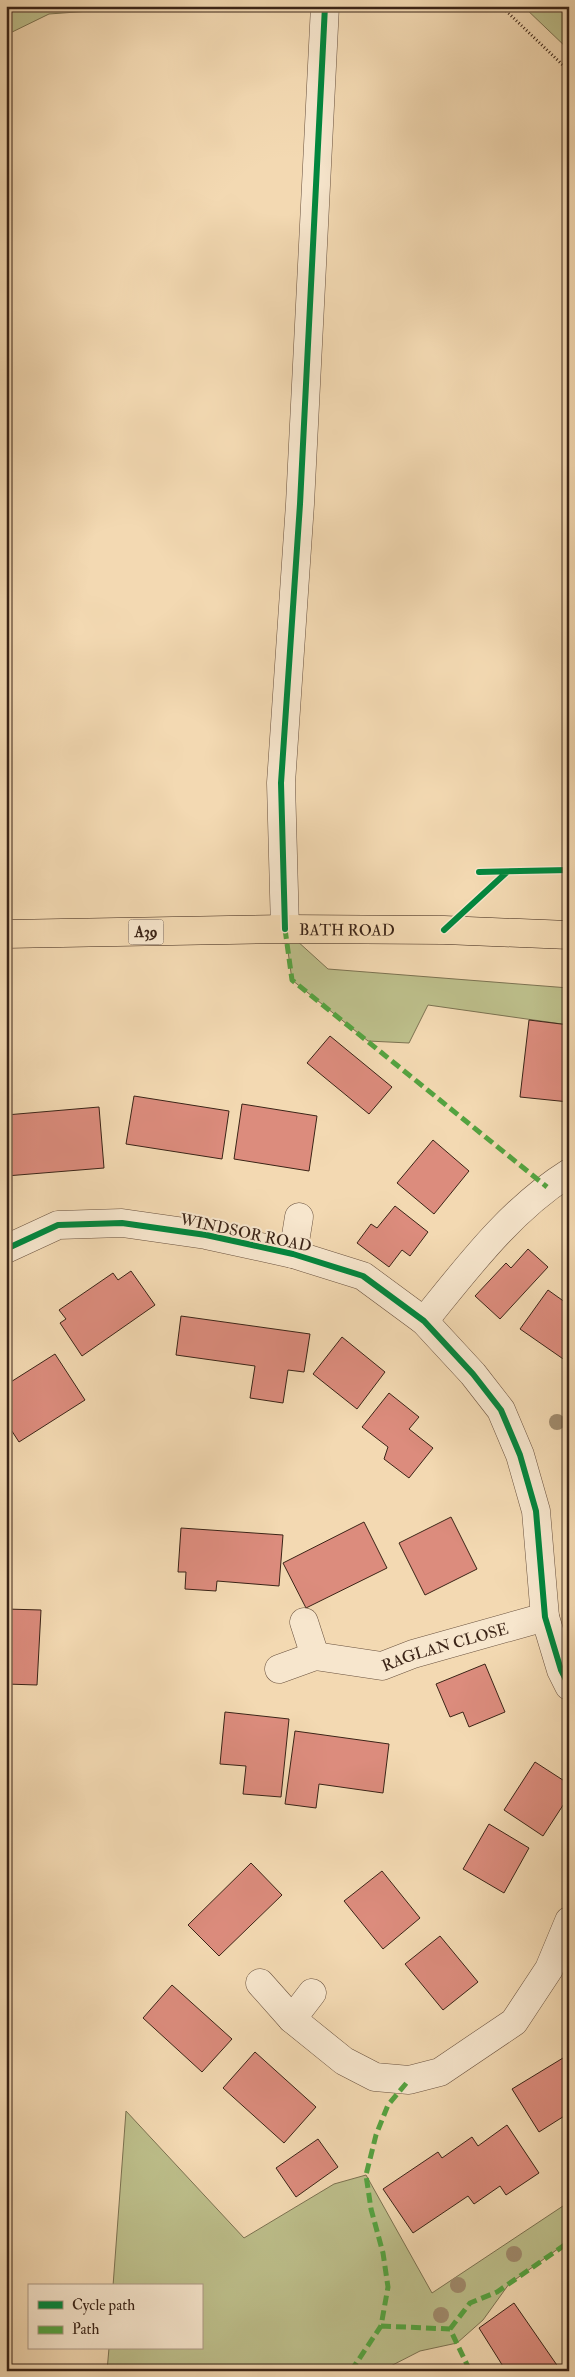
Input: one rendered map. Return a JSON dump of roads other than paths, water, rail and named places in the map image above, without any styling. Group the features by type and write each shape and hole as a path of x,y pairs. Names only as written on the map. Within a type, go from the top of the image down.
{"main road":[{"name":"BATH ROAD","path":"6,934 444,930 569,935"}],"street":[{"path":"285,930 281,783 300,504 325,6"},
{"path":"424,1321 487,1243 547,1187 569,1174"},
{"name":"WINDSOR ROAD","path":"293,1254 299,1217"},
{"name":"WINDSOR ROAD","path":"6,1249 58,1225 122,1223 206,1235 293,1254 363,1276 424,1321 472,1374 501,1410 520,1455 536,1511 545,1617 561,1670 569,1686"},
{"name":"RAGLAN CLOSE","path":"279,1669 315,1656 382,1666 413,1654 545,1617"},
{"path":"304,1622 315,1656"},
{"path":"260,1983 292,2019 344,2061 375,2077 410,2080 440,2072 514,2022 549,1969 569,1921"},
{"path":"292,2019 312,1993"}]}
